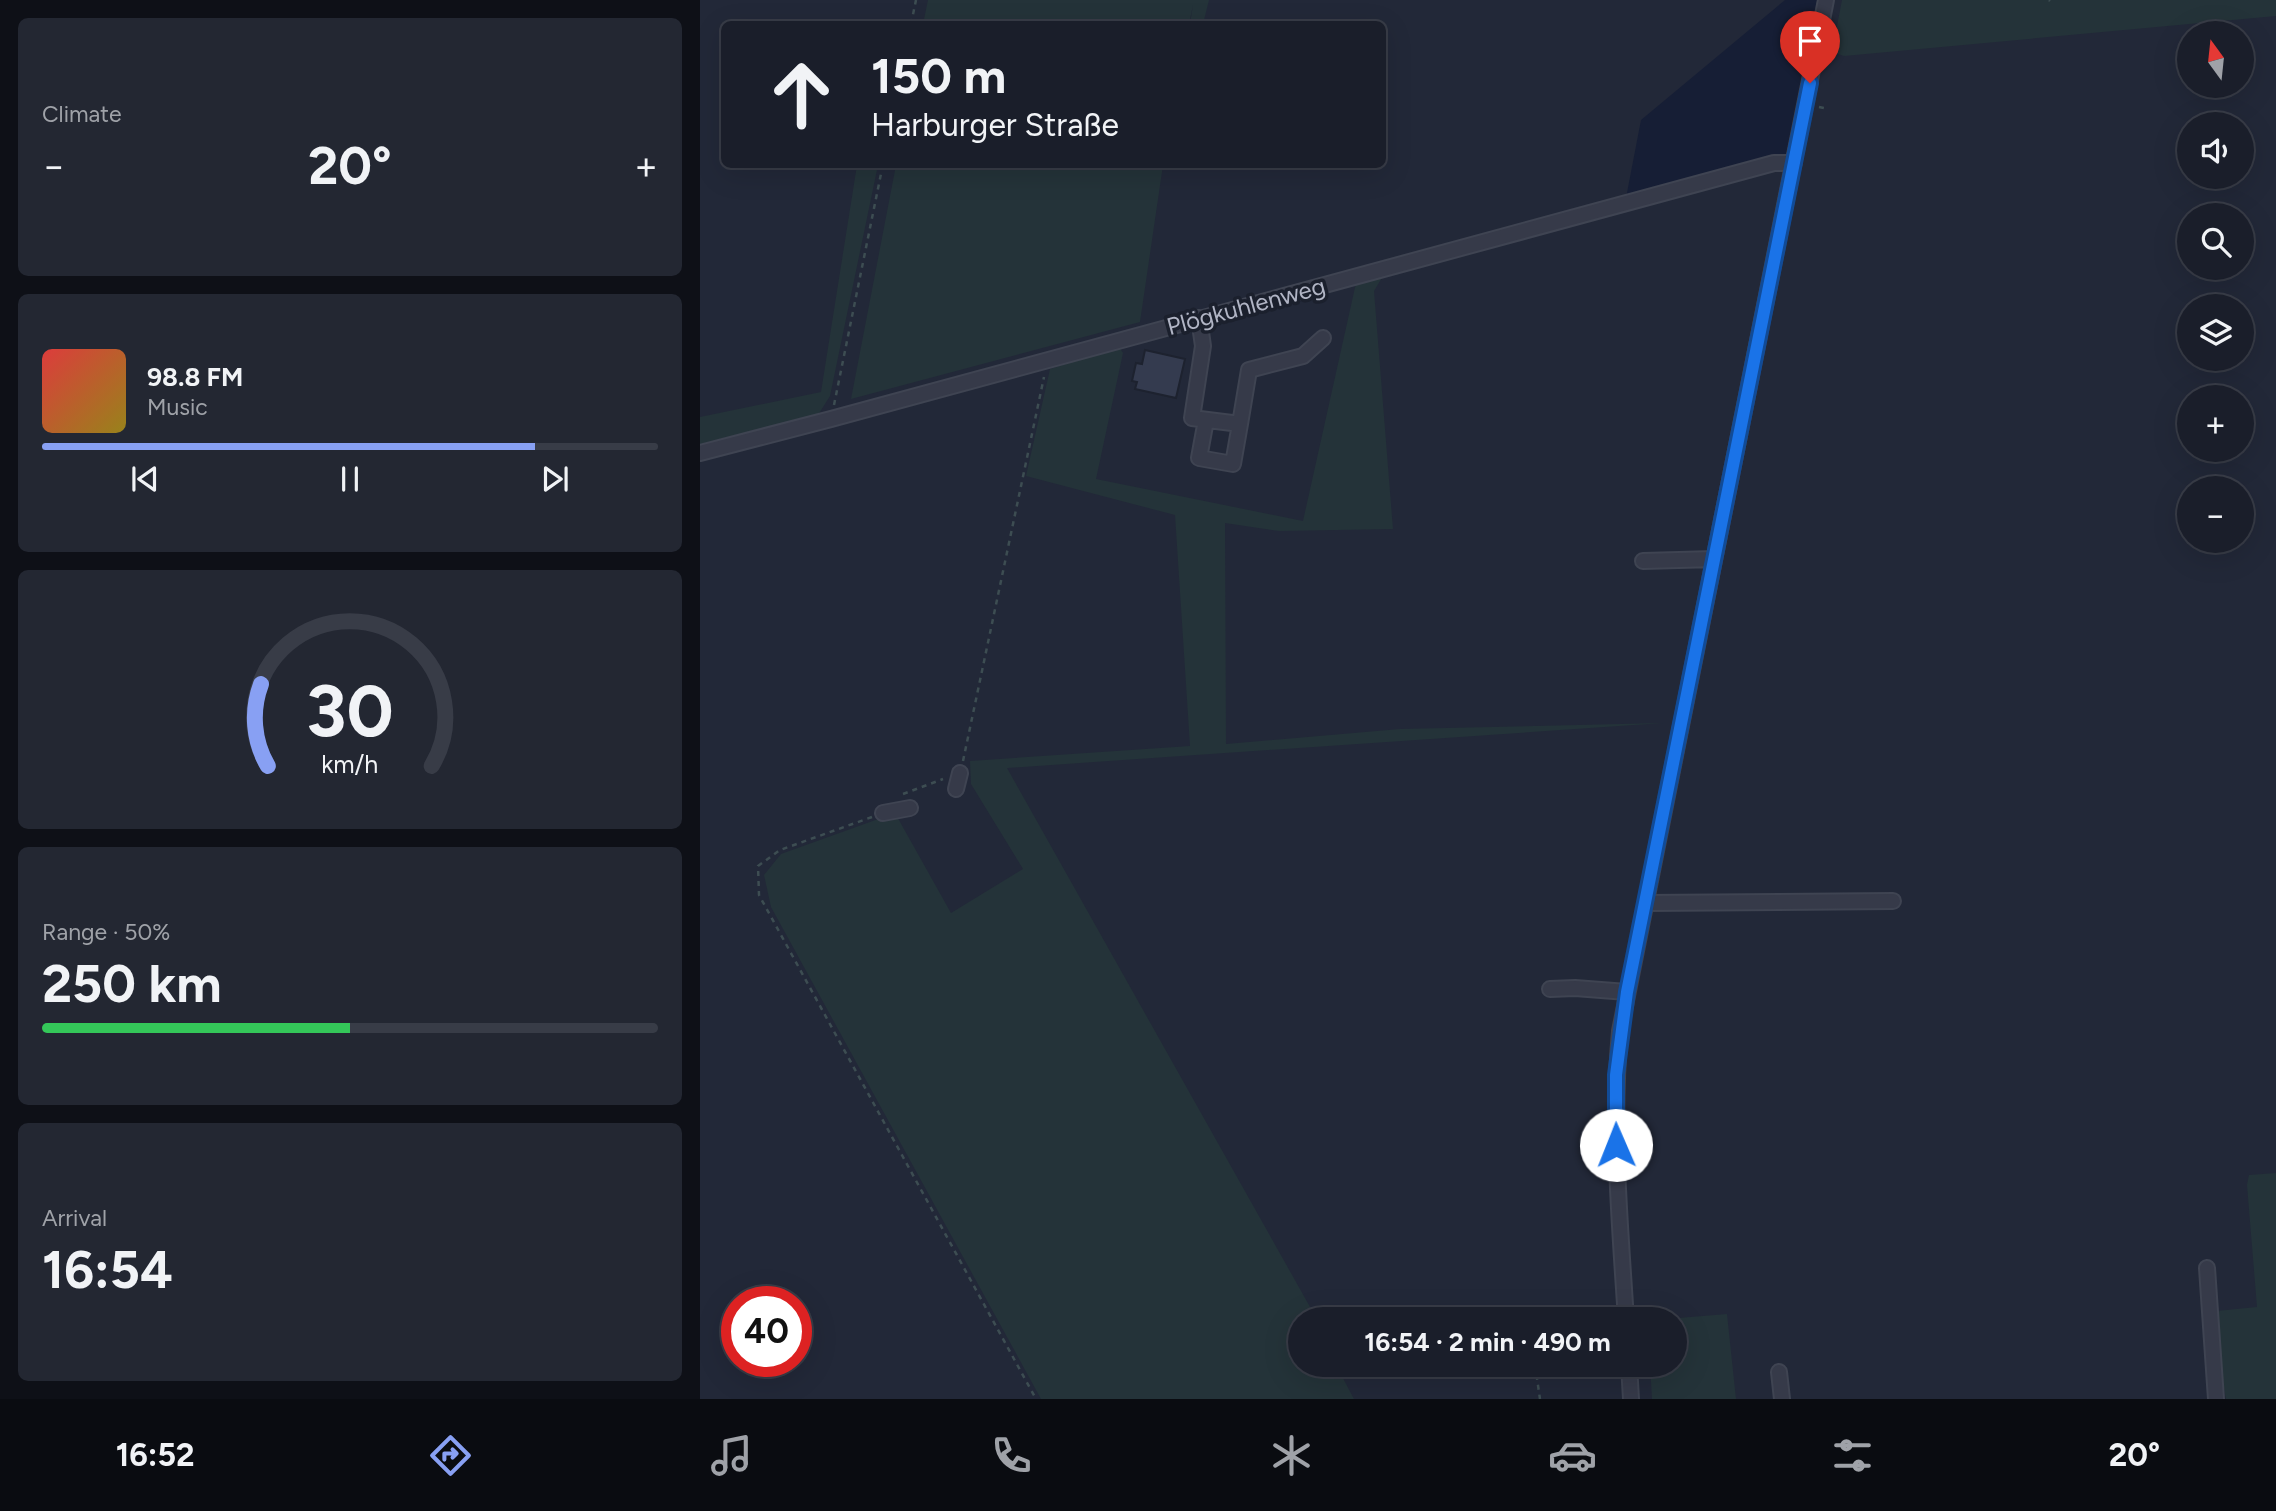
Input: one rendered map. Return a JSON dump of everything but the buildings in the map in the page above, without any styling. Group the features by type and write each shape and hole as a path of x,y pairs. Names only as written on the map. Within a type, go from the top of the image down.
{"street":[{"path":"1625,1307 1615,1121 1616,1075 1627,992 1826,0"},
{"name":"Plögkuhlenweg","path":"700,453 1774,163 1794,163"},
{"path":"1199,318 1203,346 1192,418 1240,424"},
{"path":"1206,420 1199,458 1233,464 1248,370 1303,356 1324,338"},
{"path":"1643,561 1714,559"},
{"path":"956,789 960,773"},
{"path":"883,813 910,808"},
{"path":"1646,903 1893,901"},
{"path":"1549,989 1627,992"},
{"path":"2207,1268 2216,1399"},
{"path":"1779,1373 1782,1399"},
{"path":"1630,1377 1631,1399"}],"path":[{"path":"912,21 916,0"},
{"path":"831,419 882,168"},
{"path":"1036,1399 759,895 758,866 780,850 883,813 894,797 960,773 1048,360"},
{"path":"1536,1377 1539,1399"}],"shaded area":[{"path":"928,0 1209,0 1204,21 1190,21 1193,5 1190,21 924,21"},
{"path":"1842,0 2276,0 2276,16 2222,21 2177,21 2177,25 1844,56 1832,52"},
{"path":"857,168 877,168 830,396 818,415 700,444 700,417 821,392"},
{"path":"895,168 1163,168 1140,322 851,399"},
{"path":"1383,276 1374,291 1393,529 1279,531 1225,523 1226,744 1400,729 1663,723 1007,768 1310,1307 1288,1307 1288,1377 1342,1377 1354,1399 1041,1399 771,907 764,875 781,854 895,813 951,913 1023,869 971,784 970,761 1190,746 1175,515 1026,476 1050,369 1119,347 1123,353 1096,479 1303,521 1356,283"},
{"path":"2276,1173 2276,1399 2226,1399 2221,1372 2217,1311 2257,1307 2247,1185 2249,1175"},
{"path":"1727,1314 1736,1399 1652,1399 1651,1377 1687,1377 1687,1317"}],"water":[{"path":"1785,0 1817,0 1787,154 1626,198 1641,120"}],"route":[{"path":"1616,1145 1616,1075 1627,992 1810,83"}]}
